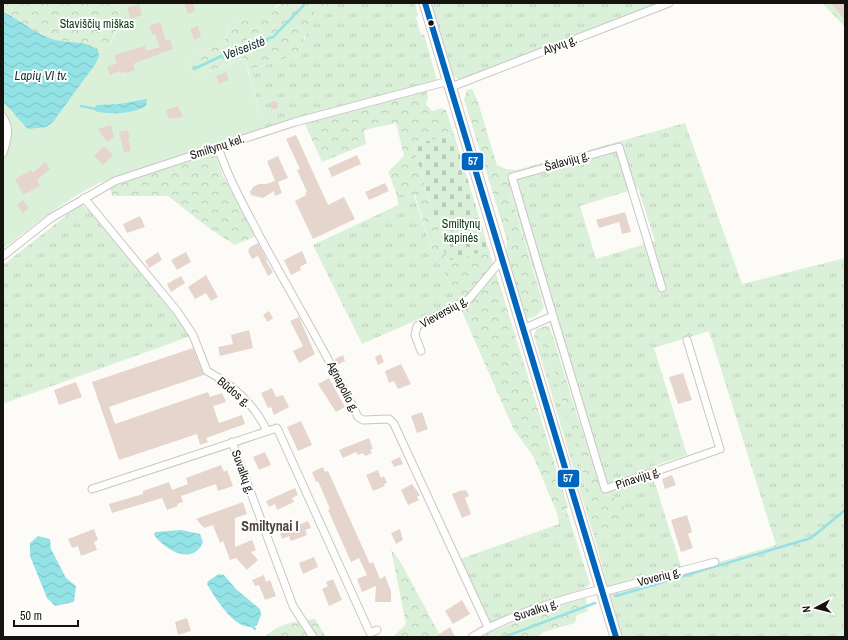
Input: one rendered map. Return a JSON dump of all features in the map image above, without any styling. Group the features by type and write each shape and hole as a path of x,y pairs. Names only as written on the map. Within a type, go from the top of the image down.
{"main road":[{"path":"425,3 616,637"}],"street":[{"name":"Alyvų g.","path":"450,84 669,3"},
{"name":"Smiltynų kel.","path":"3,256 51,218 115,181 295,122 450,84"},
{"path":"3,117 9,134 3,153"},
{"name":"Agnapolio g.","path":"218,147 230,179 282,277 332,363 358,417 363,420 389,419 394,424 488,627"},
{"name":"Šalavijų g.","path":"554,316 512,177 619,147 662,288"},
{"name":"Būdos g.","path":"84,198 177,311 193,335 207,371 225,381 249,402 267,431"},
{"name":"Vieversių g.","path":"422,351 415,335 417,326 469,299 503,258"},
{"path":"523,329 554,316"},
{"name":"Pinavijų g.","path":"554,316 605,489 720,449 687,340"},
{"path":"232,442 277,428 370,633 377,630"},
{"name":"Suvalkų g.","path":"92,489 232,442 293,606 313,637"},
{"name":"Voverių g.","path":"603,590 715,562"},
{"name":"Suvalkų g.","path":"472,637 488,627 554,603 603,590"}],"green space":[{"name":"Staviščių miškas","path":"3,3 118,3 121,20 109,46 98,50 86,44 56,40 42,35 3,12"},
{"path":"118,3 282,3 276,6 270,17 260,21 239,21 232,23 227,32 225,41 191,58 188,66 193,75 200,76 244,58 264,128 99,183 61,205 3,249 3,102 13,114 99,56 98,50 109,46 119,26 120,16"},
{"path":"282,3 337,3 334,11 329,14 315,11 299,51 277,62 248,70 243,58 200,76 193,75 188,66 191,58 225,41 229,27 232,23 240,20 259,21"},
{"path":"337,3 415,3 418,16 416,17 421,35 424,34 437,80 264,128 248,70 277,62 305,39 315,11 334,11"},
{"path":"431,3 660,3 459,80 451,73"},
{"path":"822,3 845,3 845,27"},
{"path":"472,89 477,99 500,175 506,179 544,307 538,314 531,318 525,319 506,252 507,240 464,99 467,90"},
{"path":"426,90 428,98 426,104 432,111 442,108 446,110 454,134 413,145 447,261 489,250 568,507 560,513 557,513 533,456 513,428 442,266 434,258 415,195 397,195 388,172 404,156 396,123 364,130 366,144 322,162 304,122"},
{"path":"685,123 742,284 845,258 845,637 622,637 594,536 623,526 612,496 602,494 506,179 500,175 497,165 506,169 517,170","holes":["638,188 655,241 596,259 580,206","709,331 776,545 683,573 650,467 687,455 654,348"]},
{"name":"Smiltynų kapinės","path":"454,134 489,250 447,261 413,145"},
{"path":"214,150 223,176 256,236 235,245 210,229 168,196 112,196 110,188"},
{"path":"397,195 414,195 434,258 442,266 458,302 362,344 313,245 398,205"},
{"path":"81,204 99,220 191,336 5,403 3,400 3,265"},
{"path":"549,325 602,494 612,496 624,507 623,526 594,536 586,511 584,475 547,348 536,342 534,336 536,329"},
{"path":"536,342 547,348 584,475 586,511"},
{"path":"566,508 590,584 584,589 488,623 460,559 559,524 557,513 563,512"},
{"path":"391,549 401,563 441,637 393,637 406,624"},
{"path":"586,598 588,611 577,615 575,623 543,632 538,637 481,637 489,632 556,606"},
{"path":"315,619 326,637 265,637 275,629 282,626 302,620"}],"water":[{"name":"Lapių VI tv.","path":"3,12 49,38 82,43 98,50 99,56 96,63 53,122 46,127 28,129 3,102"},
{"path":"147,99 146,106 135,111 114,113 95,111 94,108 97,105 119,104"},
{"path":"181,530 200,534 203,542 199,549 186,555 179,554 165,546 154,535 155,532"},
{"path":"38,536 50,539 51,549 66,578 76,586 74,602 55,606 47,598 30,556 30,543"},
{"path":"219,574 224,575 236,589 260,609 261,615 257,625 250,627 242,625 235,621 221,606 207,584 208,581"}],"building":[{"path":"184,3 193,3 195,11 188,14"},
{"path":"831,3 845,3 845,20"},
{"path":"139,4 142,15 131,19 127,8"},
{"path":"160,22 166,41 170,39 173,49 133,64 135,70 126,73 125,71 120,73 120,71 110,75 107,67 117,63 114,55 145,46 146,51 160,47 155,34 152,35 149,26"},
{"path":"198,26 201,37 194,40 190,29"},
{"path":"226,72 229,80 219,84 216,76"},
{"path":"272,101 276,101 278,105 276,109 272,109 270,107 270,103"},
{"path":"178,106 183,117 169,119 166,110"},
{"path":"111,125 114,137 107,142 98,129"},
{"path":"127,130 130,137 128,138 131,151 124,152 119,132"},
{"path":"296,135 328,205 344,197 355,219 313,239 295,201 306,195 305,193 307,192 297,170 300,169 286,139"},
{"path":"104,146 113,155 103,165 94,156"},
{"path":"357,155 361,164 332,177 328,168"},
{"path":"278,156 288,178 278,182 282,193 275,196 274,191 263,198 251,195 250,192 253,187 259,184 266,184 275,181 267,161"},
{"path":"45,162 50,169 37,180 40,186 23,195 15,179 31,170 33,173"},
{"path":"385,183 389,191 369,200 365,192"},
{"path":"23,200 29,208 23,213 17,205"},
{"path":"625,212 631,232 622,234 619,222 599,228 596,220"},
{"path":"140,216 145,227 127,233 123,224"},
{"path":"258,243 273,272 268,276 258,256 252,259 248,251 250,247"},
{"path":"302,251 307,263 300,267 301,270 291,275 284,260"},
{"path":"158,252 162,260 149,268 145,261"},
{"path":"186,252 191,262 177,270 171,260"},
{"path":"206,275 218,297 211,301 206,293 195,299 188,287"},
{"path":"181,276 185,283 171,292 167,284"},
{"path":"269,311 273,318 268,322 263,315"},
{"path":"299,317 315,354 299,363 293,351 303,346 290,321"},
{"path":"249,330 253,348 220,356 218,347 233,344 231,335"},
{"path":"193,348 204,375 109,407 115,424 208,392 210,397 222,393 226,402 213,406 219,423 242,415 245,424 206,438 208,442 200,445 197,434 119,460 92,382"},
{"path":"381,354 384,362 378,365 375,357"},
{"path":"343,355 345,361 337,365 335,359"},
{"path":"401,364 411,384 398,389 394,381 389,383 385,371"},
{"path":"683,373 692,400 678,404 669,377"},
{"path":"329,378 345,407 336,412 318,384"},
{"path":"76,382 82,397 59,405 54,390"},
{"path":"272,388 276,397 283,395 289,407 274,415 271,407 268,408 261,393"},
{"path":"422,412 428,429 417,433 411,416"},
{"path":"301,421 312,445 298,451 287,427"},
{"path":"369,438 373,449 370,450 372,453 365,456 363,453 358,455 356,452 343,458 339,450"},
{"path":"265,452 271,465 259,470 253,457"},
{"path":"400,457 403,464 394,467 391,461"},
{"path":"221,465 224,472 227,470 233,486 218,491 216,484 181,496 183,502 177,504 178,506 167,510 162,498 112,513 109,504 143,494 143,491 169,482 172,490 188,484 186,478"},
{"path":"323,467 325,472 328,471 370,564 373,562 380,579 385,576 391,591 391,602 375,602 376,586 362,592 357,579 367,575 359,558 351,562 328,510 330,509 318,481 316,482 312,472"},
{"path":"378,470 381,478 384,476 387,483 384,484 385,486 373,491 366,475"},
{"path":"672,475 676,485 665,489 662,479"},
{"path":"412,484 420,495 417,497 419,500 408,505 401,490"},
{"path":"295,488 298,495 292,498 294,502 277,510 275,504 269,507 266,501"},
{"path":"466,490 469,496 465,498 471,514 462,518 452,494"},
{"path":"243,502 247,514 235,518 235,547 252,540 256,550 251,552 258,560 247,570 236,558 230,560 223,541 220,543 213,525 204,528 196,519"},
{"path":"687,515 692,532 688,534 693,548 681,552 671,520"},
{"path":"308,521 311,528 305,530 307,535 291,541 289,536 282,539 280,533"},
{"path":"94,529 98,540 94,542 97,550 81,556 78,546 72,548 68,539"},
{"path":"400,529 403,540 396,544 391,533"},
{"path":"314,557 318,567 303,574 299,563"},
{"path":"264,575 266,582 270,580 276,596 265,600 259,585 255,586 252,580"},
{"path":"333,579 342,600 329,606 322,589 328,586 326,582"},
{"path":"462,600 470,614 453,624 445,611"},
{"path":"187,618 191,631 178,635 175,622"},
{"path":"450,627 455,637 435,637"}],"waterway":[{"name":"Veiseistė","path":"194,69 236,49 273,37 306,3"},
{"name":"Veiseistė","path":"81,106 96,109"},
{"path":"616,596 811,538 845,510"},
{"path":"504,637 595,603"},
{"path":"251,625 255,629"}],"transit line":[{"name":"57","path":"425,3 616,637"}],"district":[{"name":"Smiltynai I","path":"270,526"}]}
